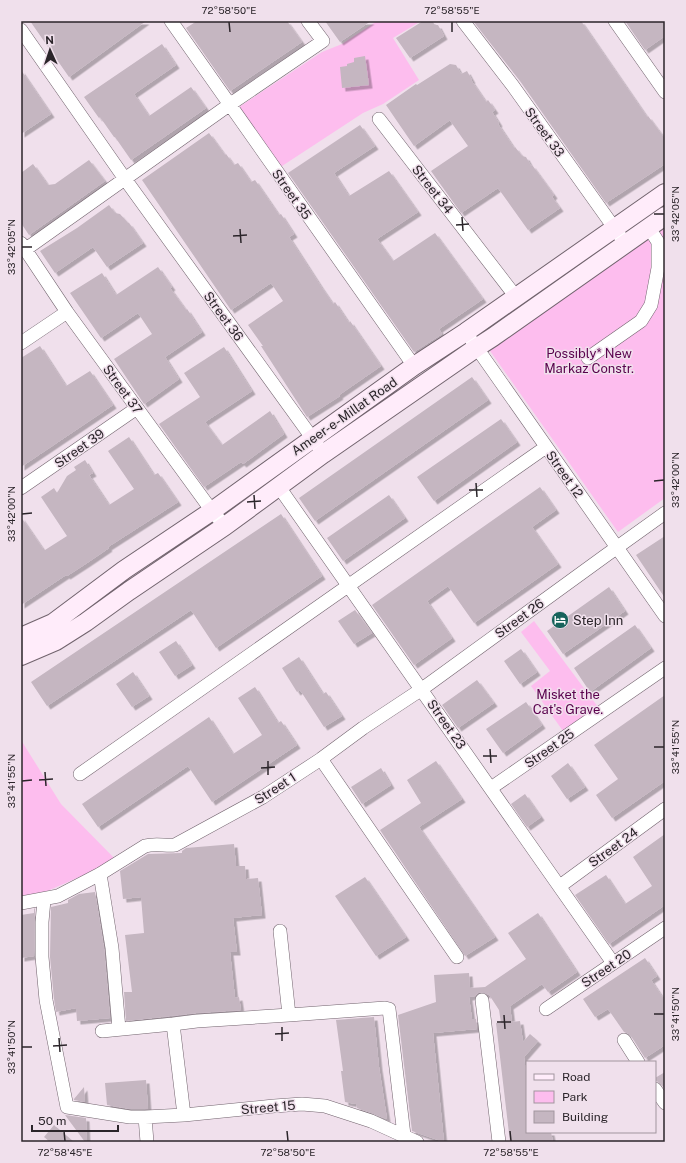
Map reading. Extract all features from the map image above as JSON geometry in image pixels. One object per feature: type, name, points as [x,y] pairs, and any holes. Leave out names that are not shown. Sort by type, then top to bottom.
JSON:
[{"type":"main road","name":"Ameer-e-Millat Road","points":[[21,656],[56,641],[224,526],[324,454],[493,337],[620,236],[665,193]]},
{"type":"main road","name":"Ameer-e-Millat Road","points":[[21,638],[53,622],[124,570],[212,510],[414,366],[516,297],[620,236],[649,228],[665,216]]},
{"type":"street","name":"Street 35","points":[[171,21],[414,366]]},
{"type":"street","points":[[23,246],[125,179],[322,41],[308,21]]},
{"type":"street","name":"Street 33","points":[[463,21],[512,86],[620,236]]},
{"type":"street","points":[[615,21],[665,92]]},
{"type":"street","name":"Street 36","points":[[21,30],[125,179],[324,454]]},
{"type":"street","name":"Street 34","points":[[379,120],[516,297]]},
{"type":"street","points":[[588,358],[641,321],[651,305],[658,268],[658,242],[649,228]]},
{"type":"street","name":"Street 37","points":[[23,246],[67,312],[224,526]]},
{"type":"street","points":[[21,342],[67,312]]},
{"type":"street","name":"Street 12","points":[[466,332],[665,616]]},
{"type":"street","name":"Street 39","points":[[21,488],[137,408]]},
{"type":"street","points":[[80,774],[546,448]]},
{"type":"street","name":"Street 23","points":[[279,487],[613,963]]},
{"type":"street","points":[[617,548],[665,513]]},
{"type":"street","name":"Street 26","points":[[422,689],[617,548]]},
{"type":"street","name":"Street 25","points":[[491,788],[665,668]]},
{"type":"street","name":"Street 1","points":[[21,903],[44,900],[58,896],[100,874],[151,844],[165,846],[175,845],[263,797],[422,689]]},
{"type":"street","points":[[320,759],[457,957]]},
{"type":"street","name":"Street 24","points":[[560,886],[665,809]]},
{"type":"street","points":[[100,874],[112,948],[120,1029]]},
{"type":"street","name":"Street 15","points":[[44,900],[42,922],[42,957],[46,1000],[67,1107],[145,1118],[302,1104],[325,1106],[371,1121],[417,1142]]},
{"type":"street","points":[[280,931],[289,1015]]},
{"type":"street","name":"Street 20","points":[[546,1009],[613,963],[663,934]]},
{"type":"street","points":[[482,1000],[499,1142]]},
{"type":"street","points":[[102,1031],[197,1021],[385,1008],[389,1010],[404,1135]]},
{"type":"street","points":[[173,1024],[184,1115]]},
{"type":"street","points":[[624,1040],[637,1061]]},
{"type":"street","points":[[656,1090],[665,1103]]},
{"type":"street","points":[[145,1118],[147,1142]]},
{"type":"green space","points":[[377,21],[421,21],[393,38],[419,80],[383,104],[363,113],[279,168],[236,109],[322,52],[342,44]]},
{"type":"green space","name":"Possibly* New Markaz Constr.","points":[[665,219],[665,498],[618,532],[483,341]]},
{"type":"green space","name":"Misket the Cat's Grave.","points":[[534,621],[598,707],[563,731],[531,686],[550,671],[521,632]]},
{"type":"green space","points":[[21,740],[61,804],[119,863],[84,875],[29,899],[21,900]]},
{"type":"building","points":[[30,21],[146,21],[69,77]]},
{"type":"building","points":[[197,21],[287,21],[302,42],[230,91],[186,28]]},
{"type":"building","points":[[325,21],[371,21],[340,42]]},
{"type":"building","points":[[423,21],[432,21],[435,25],[438,25],[444,36],[410,58],[396,38]]},
{"type":"building","points":[[473,21],[581,21],[647,117],[648,116],[665,139],[665,164],[606,203],[520,81]]},
{"type":"building","points":[[625,21],[665,21],[665,36],[645,50]]},
{"type":"building","points":[[162,44],[176,65],[134,94],[149,116],[191,87],[206,108],[131,160],[84,97]]},
{"type":"building","points":[[365,56],[369,85],[342,88],[340,67],[347,66],[347,64],[354,62],[354,58]]},
{"type":"building","points":[[450,64],[456,65],[461,74],[467,71],[471,80],[486,102],[488,100],[495,110],[492,112],[499,123],[498,124],[514,148],[515,147],[522,156],[526,157],[531,166],[532,165],[554,195],[552,197],[560,208],[528,230],[498,188],[461,213],[431,171],[468,146],[450,120],[414,146],[386,105],[416,84],[417,85]]},
{"type":"building","points":[[21,70],[51,114],[21,134]]},
{"type":"building","points":[[360,125],[375,146],[334,173],[349,196],[389,171],[418,212],[377,239],[393,261],[435,233],[483,299],[439,329],[442,334],[414,352],[288,173]]},
{"type":"building","points":[[209,133],[234,165],[238,163],[251,182],[255,180],[279,215],[281,214],[294,234],[289,237],[320,285],[333,304],[335,302],[349,323],[350,321],[381,366],[339,395],[340,396],[307,417],[261,346],[263,346],[248,325],[283,301],[271,283],[231,310],[142,180]]},
{"type":"building","points":[[89,160],[105,181],[29,235],[21,223],[21,173],[33,164],[48,185],[55,184]]},
{"type":"building","points":[[109,205],[115,213],[120,214],[129,223],[143,243],[107,267],[93,247],[55,273],[40,251],[77,228]]},
{"type":"building","points":[[158,267],[172,287],[170,288],[186,310],[187,309],[202,332],[165,357],[179,379],[144,404],[114,359],[152,334],[138,313],[101,338],[70,293],[102,273],[116,295]]},
{"type":"building","points":[[40,346],[66,386],[90,371],[113,405],[21,467],[21,358]]},
{"type":"building","points":[[224,347],[252,391],[205,422],[222,445],[270,411],[284,434],[243,464],[241,462],[204,487],[159,424],[200,397],[184,373]]},
{"type":"building","points":[[472,377],[488,400],[315,521],[299,498]]},
{"type":"building","points":[[501,419],[517,442],[434,501],[417,477]]},
{"type":"building","points":[[129,437],[154,475],[158,473],[178,502],[21,605],[21,517],[45,550],[67,536],[41,497],[54,488],[57,493],[67,476],[76,470],[74,467],[85,460],[93,473],[89,475],[109,505],[134,489],[108,451]]},
{"type":"building","points":[[540,487],[556,510],[532,527],[558,564],[474,623],[448,586],[427,601],[452,638],[414,665],[372,605]]},
{"type":"building","points":[[389,495],[405,518],[343,561],[327,538]]},
{"type":"building","points":[[281,514],[322,576],[216,648],[191,610],[47,706],[31,682]]},
{"type":"building","points":[[665,536],[665,598],[636,555]]},
{"type":"building","points":[[609,587],[625,611],[563,654],[547,631]]},
{"type":"building","points":[[355,610],[372,633],[354,644],[338,621]]},
{"type":"building","points":[[635,625],[651,648],[590,692],[574,668]]},
{"type":"building","points":[[176,641],[192,665],[175,676],[159,652]]},
{"type":"building","points":[[521,649],[537,672],[520,684],[504,661]]},
{"type":"building","points":[[299,657],[323,694],[326,692],[342,716],[324,727],[300,690],[297,692],[282,668]]},
{"type":"building","points":[[133,672],[149,696],[132,707],[116,684]]},
{"type":"building","points":[[477,680],[494,703],[458,728],[442,705]]},
{"type":"building","points":[[255,687],[278,723],[281,721],[297,745],[212,802],[188,766],[98,827],[82,804],[209,717],[233,754],[262,735],[238,698]]},
{"type":"building","points":[[665,695],[665,781],[612,818],[596,795],[618,779],[594,745]]},
{"type":"building","points":[[526,702],[542,725],[503,753],[486,729]]},
{"type":"building","points":[[436,761],[462,799],[419,827],[495,937],[465,956],[380,830],[421,803],[407,780]]},
{"type":"building","points":[[568,763],[585,787],[567,799],[551,776]]},
{"type":"building","points":[[381,768],[391,785],[362,804],[351,787]]},
{"type":"building","points":[[525,794],[541,817],[527,827],[511,804]]},
{"type":"building","points":[[665,834],[665,905],[609,944],[575,895],[606,875],[625,904],[652,886],[633,857]]},
{"type":"building","points":[[234,844],[236,866],[245,866],[246,879],[258,878],[262,915],[233,918],[237,952],[230,952],[235,998],[239,997],[241,1010],[196,1013],[126,1021],[124,992],[132,992],[125,935],[144,933],[141,897],[123,899],[120,871],[148,854],[182,853],[182,851],[186,848]]},
{"type":"building","points":[[365,877],[406,937],[376,956],[335,896]]},
{"type":"building","points":[[95,892],[104,949],[110,1018],[77,1021],[76,1008],[56,1012],[50,957],[51,907],[68,903],[68,900],[79,894]]},
{"type":"building","points":[[35,908],[34,956],[21,958],[21,915],[34,913]]},
{"type":"building","points":[[538,913],[577,972],[548,992],[542,984],[510,1006],[512,1022],[520,1021],[523,1042],[530,1034],[538,1041],[524,1057],[526,1073],[526,1133],[551,1133],[553,1142],[510,1142],[496,1023],[501,1023],[499,1010],[488,993],[488,995],[481,992],[475,996],[469,997],[472,1019],[476,1019],[477,1029],[433,1033],[444,1142],[412,1131],[398,1015],[436,1002],[434,975],[469,973],[470,988],[485,987],[526,959],[508,933]]},
{"type":"building","points":[[645,958],[657,976],[651,980],[665,1001],[665,1045],[645,1058],[631,1036],[624,1032],[608,1009],[595,1017],[583,999]]},
{"type":"building","points":[[374,1017],[379,1067],[387,1119],[357,1108],[356,1104],[345,1102],[341,1071],[343,1071],[336,1020]]},
{"type":"building","points":[[665,1072],[665,1089],[656,1081],[656,1077]]},
{"type":"building","points":[[146,1080],[148,1109],[131,1109],[107,1105],[105,1083]]},
{"type":"building","points":[[84,1087],[85,1102],[74,1100],[74,1099]]},
{"type":"building","points":[[65,1115],[86,1118],[87,1142],[85,1142]]},
{"type":"building","points":[[54,1125],[74,1142],[50,1142],[44,1137]]},
{"type":"place","name":"Step Inn","points":[[560,620]]}]
